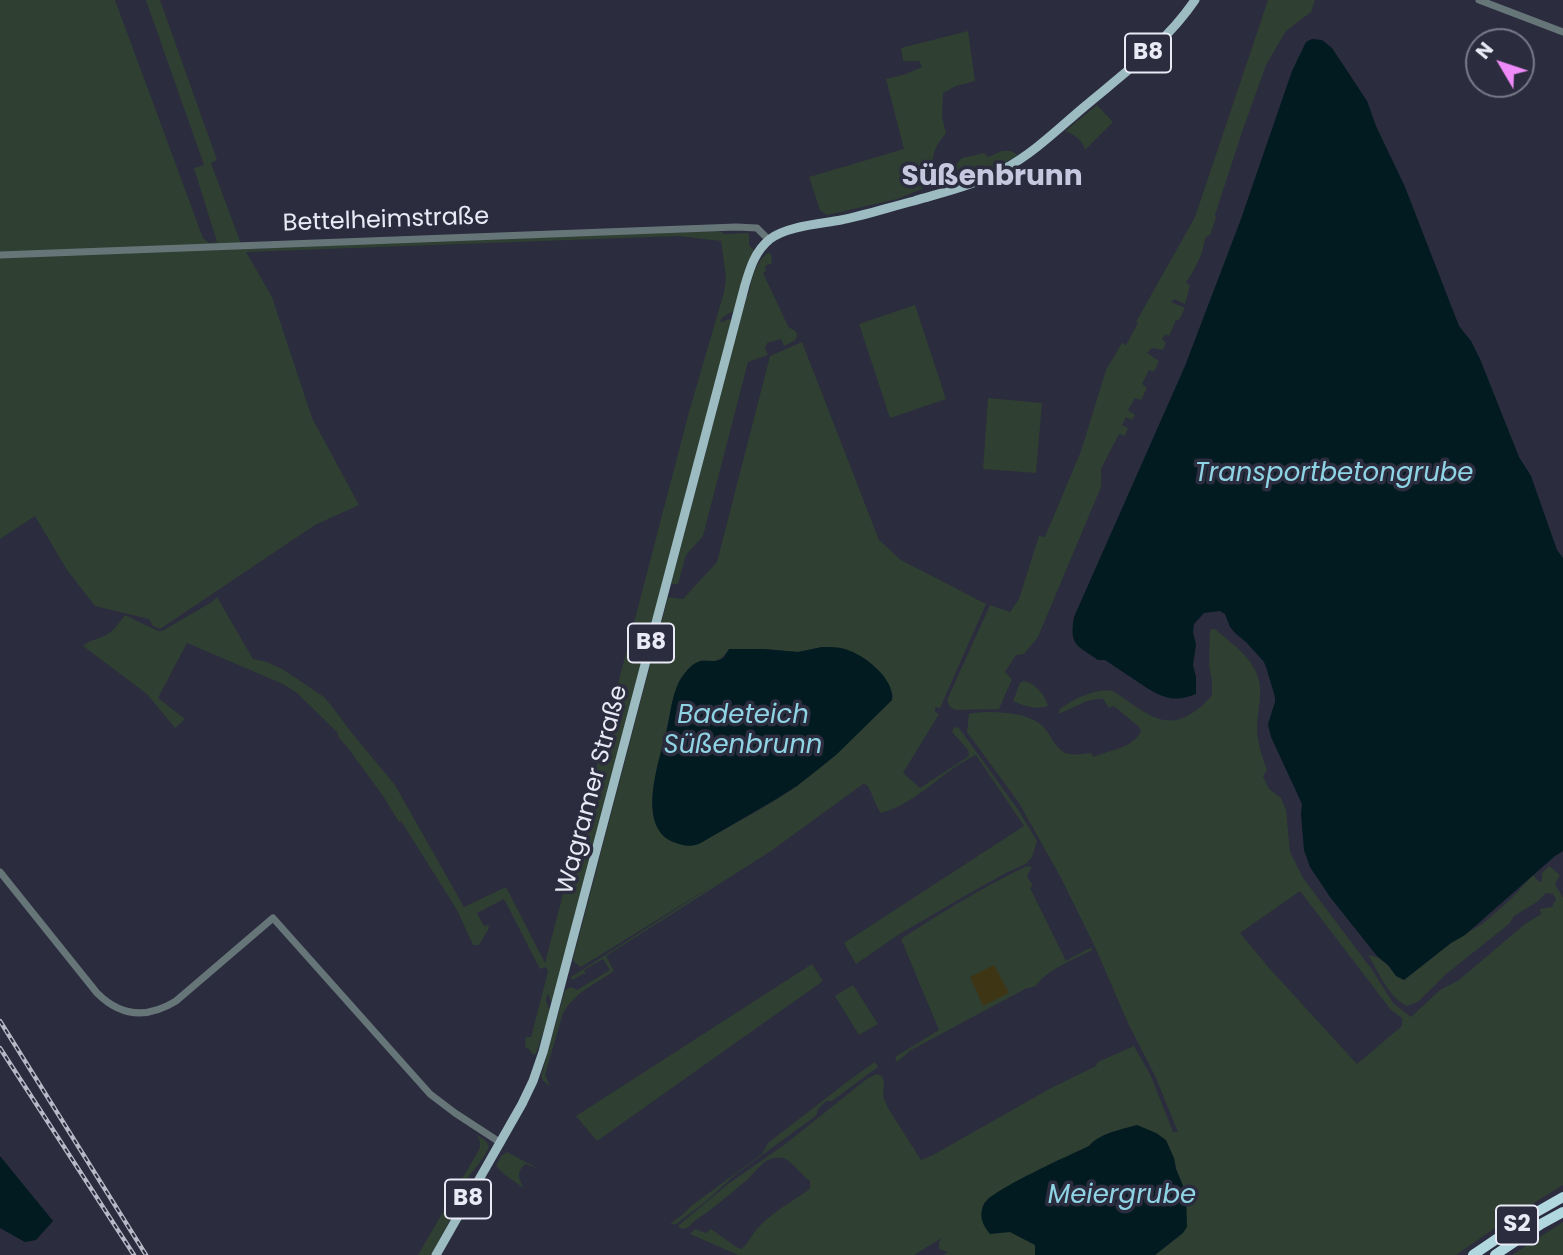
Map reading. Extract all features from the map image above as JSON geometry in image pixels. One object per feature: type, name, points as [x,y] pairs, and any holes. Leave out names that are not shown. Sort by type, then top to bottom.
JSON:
[{"type":"highway","name":"S2","points":[[1473,1255],[1563,1197]]},
{"type":"highway","name":"S2","points":[[1495,1255],[1563,1212]]},
{"type":"main road","name":"B8","points":[[769,240],[785,232],[851,218],[946,192],[1004,170],[1040,145],[1153,48],[1177,24],[1195,0]]},
{"type":"main road","name":"Wagramer Straße","points":[[436,1255],[501,1143],[533,1081],[546,1041],[749,270],[757,253],[769,240]]},
{"type":"street","points":[[1479,0],[1563,32]]},
{"type":"street","name":"Bettelheimstraße","points":[[0,255],[736,227],[757,228],[769,240]]},
{"type":"street","points":[[0,872],[97,993],[117,1009],[127,1012],[160,1009],[176,1001],[273,918],[430,1094],[501,1143]]},
{"type":"shaded area","points":[[0,0],[115,0],[203,238],[209,243],[217,242],[194,168],[204,165],[146,0],[160,0],[217,160],[211,163],[243,249],[714,231],[724,234],[748,233],[749,245],[754,250],[746,266],[735,310],[720,321],[732,321],[553,1001],[550,1001],[547,995],[550,1012],[536,1054],[533,1055],[525,1047],[526,1037],[531,1037],[548,972],[546,967],[540,969],[504,899],[477,913],[484,926],[489,925],[479,945],[473,945],[457,910],[401,821],[399,822],[337,732],[297,693],[283,684],[187,643],[158,698],[185,719],[175,728],[147,694],[83,646],[110,632],[125,615],[162,631],[217,597],[253,659],[284,670],[324,697],[395,785],[464,907],[506,887],[545,963],[689,412],[724,292],[726,277],[721,241],[678,236],[246,252],[272,297],[312,418],[359,505],[315,525],[160,629],[153,626],[149,619],[95,606],[67,570],[35,516],[0,539]]},
{"type":"shaded area","points":[[1268,0],[1315,0],[1311,12],[1286,31],[1266,65],[1210,235],[1207,236],[1198,261],[1186,282],[1190,286],[1185,304],[1174,299],[1171,302],[1185,308],[1169,336],[1166,334],[1162,339],[1166,343],[1163,350],[1152,348],[1147,353],[1159,361],[1154,372],[1149,370],[1142,384],[1147,388],[1141,400],[1135,398],[1128,410],[1135,415],[1132,420],[1126,417],[1122,425],[1128,428],[1125,436],[1119,434],[1101,469],[1101,487],[1038,637],[1024,654],[1016,655],[1005,672],[1012,679],[999,709],[956,710],[950,707],[947,700],[990,605],[1010,612],[1019,599],[1039,536],[1045,537],[1081,451],[1106,370],[1122,343],[1126,345],[1138,323],[1136,322],[1195,217]]},
{"type":"shaded area","points":[[968,31],[975,81],[943,93],[942,117],[946,133],[933,157],[934,184],[897,199],[827,215],[820,210],[809,177],[904,149],[886,79],[922,67],[919,61],[903,61],[901,48]]},
{"type":"shaded area","points":[[1097,105],[1113,122],[1085,150],[1078,138],[1065,131]]},
{"type":"shaded area","points":[[1002,151],[1011,151],[1018,155],[992,170],[960,182],[956,164],[962,158],[984,153],[988,157]]},
{"type":"shaded area","points":[[768,253],[771,254],[772,263],[765,266],[766,271],[763,273],[789,328],[796,332],[797,336],[794,341],[784,346],[781,339],[767,343],[765,348],[768,355],[748,362],[703,536],[686,555],[678,584],[671,584],[747,295],[757,266]]},
{"type":"shaded area","points":[[915,305],[946,399],[890,418],[859,324]]},
{"type":"shaded area","points":[[802,342],[879,540],[901,560],[986,604],[940,708],[935,707],[935,712],[939,714],[903,773],[920,788],[969,756],[968,750],[952,732],[954,727],[959,728],[1019,811],[1037,841],[1027,863],[898,935],[856,964],[844,943],[1024,826],[976,755],[907,802],[881,813],[867,785],[863,784],[771,851],[606,956],[614,971],[580,993],[563,1013],[545,1075],[550,1086],[541,1076],[565,990],[571,987],[577,990],[610,970],[603,959],[584,970],[586,974],[572,980],[571,977],[720,881],[581,967],[575,963],[573,959],[668,597],[683,599],[717,562],[770,356]],"holes":[[[833,647],[890,688],[893,695],[892,700],[847,744],[789,791],[720,832],[653,816],[652,798],[672,703],[680,679],[701,660],[717,660],[729,649],[798,652]]]},
{"type":"shaded area","points":[[988,398],[1042,403],[1036,473],[983,469]]},
{"type":"shaded area","points":[[1215,629],[1236,647],[1250,662],[1257,675],[1260,697],[1257,733],[1267,770],[1263,776],[1269,789],[1281,798],[1286,810],[1290,852],[1303,878],[1373,971],[1393,1003],[1411,1017],[1440,990],[1459,980],[1525,924],[1541,914],[1540,909],[1552,907],[1556,899],[1553,894],[1546,893],[1514,916],[1509,924],[1445,975],[1418,1002],[1407,1006],[1394,997],[1368,955],[1384,962],[1396,976],[1409,976],[1451,943],[1482,924],[1533,875],[1539,882],[1542,881],[1542,873],[1549,866],[1560,875],[1555,884],[1563,898],[1563,1185],[1456,1255],[1155,1255],[1183,1233],[1186,1193],[1174,1158],[1137,1125],[1105,1135],[987,1199],[1010,1232],[1036,1245],[1035,1255],[944,1255],[948,1252],[939,1249],[942,1238],[914,1255],[738,1255],[690,1234],[695,1229],[706,1233],[711,1229],[742,1249],[767,1219],[810,1188],[810,1181],[789,1161],[780,1158],[766,1161],[716,1206],[688,1227],[679,1228],[679,1225],[728,1184],[784,1145],[868,1078],[877,1074],[882,1076],[883,1096],[888,1108],[921,1160],[1096,1066],[1098,1062],[1134,1046],[1151,1076],[1173,1132],[1178,1132],[1155,1076],[1060,876],[1019,803],[967,732],[969,714],[1006,713],[1024,716],[1039,723],[1056,745],[1069,754],[1091,753],[1094,757],[1120,748],[1132,742],[1141,731],[1114,706],[1109,708],[1103,699],[1087,701],[1061,713],[1059,710],[1085,695],[1107,690],[1158,718],[1177,720],[1187,716],[1201,707],[1212,695],[1210,631]],"holes":[[[1300,891],[1391,1010],[1402,1018],[1402,1026],[1357,1064],[1240,933]]]},
{"type":"shaded area","points":[[1024,681],[1039,690],[1048,706],[1030,707],[1013,701],[1020,683]]},
{"type":"shaded area","points":[[1027,866],[1032,867],[1027,876],[1033,886],[1030,888],[1066,961],[1088,949],[1092,950],[1054,970],[1036,986],[1025,989],[911,1050],[897,1062],[895,1057],[939,1030],[901,939],[963,900]]},
{"type":"shaded area","points":[[812,964],[823,981],[597,1141],[576,1116]]},
{"type":"shaded area","points":[[853,985],[878,1024],[859,1035],[835,996]]},
{"type":"shaded area","points":[[875,1062],[878,1067],[832,1101],[826,1101],[813,1118],[736,1174],[676,1224],[670,1224],[762,1154],[768,1143]]},
{"type":"shaded area","points":[[477,1135],[486,1141],[489,1147],[487,1152],[466,1181],[466,1191],[431,1255],[418,1255],[480,1148]]},
{"type":"shaded area","points":[[507,1152],[541,1170],[526,1164],[520,1170],[519,1176],[525,1189],[496,1166],[501,1156]]},
{"type":"shaded area","points":[[1563,1222],[1563,1255],[1512,1255]]},
{"type":"sand","points":[[994,965],[1009,993],[983,1006],[970,977]]},
{"type":"water","name":"Transportbetongrube","points":[[1312,39],[1322,40],[1332,48],[1367,101],[1405,187],[1459,326],[1480,359],[1519,457],[1531,476],[1557,550],[1563,558],[1563,851],[1465,935],[1404,980],[1396,976],[1377,956],[1310,867],[1304,850],[1302,804],[1271,737],[1268,724],[1275,697],[1267,670],[1264,662],[1230,627],[1225,614],[1220,611],[1204,613],[1194,624],[1196,645],[1193,665],[1196,694],[1187,697],[1159,695],[1105,660],[1098,660],[1076,644],[1073,634],[1074,617],[1185,366],[1241,219],[1292,71],[1306,42]]},
{"type":"water","name":"Badeteich Süßenbrunn","points":[[822,647],[845,649],[869,662],[888,683],[892,700],[836,755],[773,801],[699,844],[680,844],[662,834],[655,822],[653,790],[674,695],[688,669],[699,661],[720,660],[729,649],[798,652]]},
{"type":"water","name":"Meiergrube","points":[[1137,1125],[1166,1140],[1186,1193],[1187,1227],[1155,1255],[1035,1255],[1035,1245],[1010,1232],[990,1234],[987,1231],[981,1212],[984,1204],[1001,1190],[1089,1146],[1105,1135]]},
{"type":"water","points":[[0,1156],[53,1221],[36,1240],[25,1242],[0,1228]]},
{"type":"railway","points":[[0,1021],[146,1255]]},
{"type":"railway","points":[[0,1048],[134,1255]]},
{"type":"district","name":"Süßenbrunn","points":[[992,178]]}]
